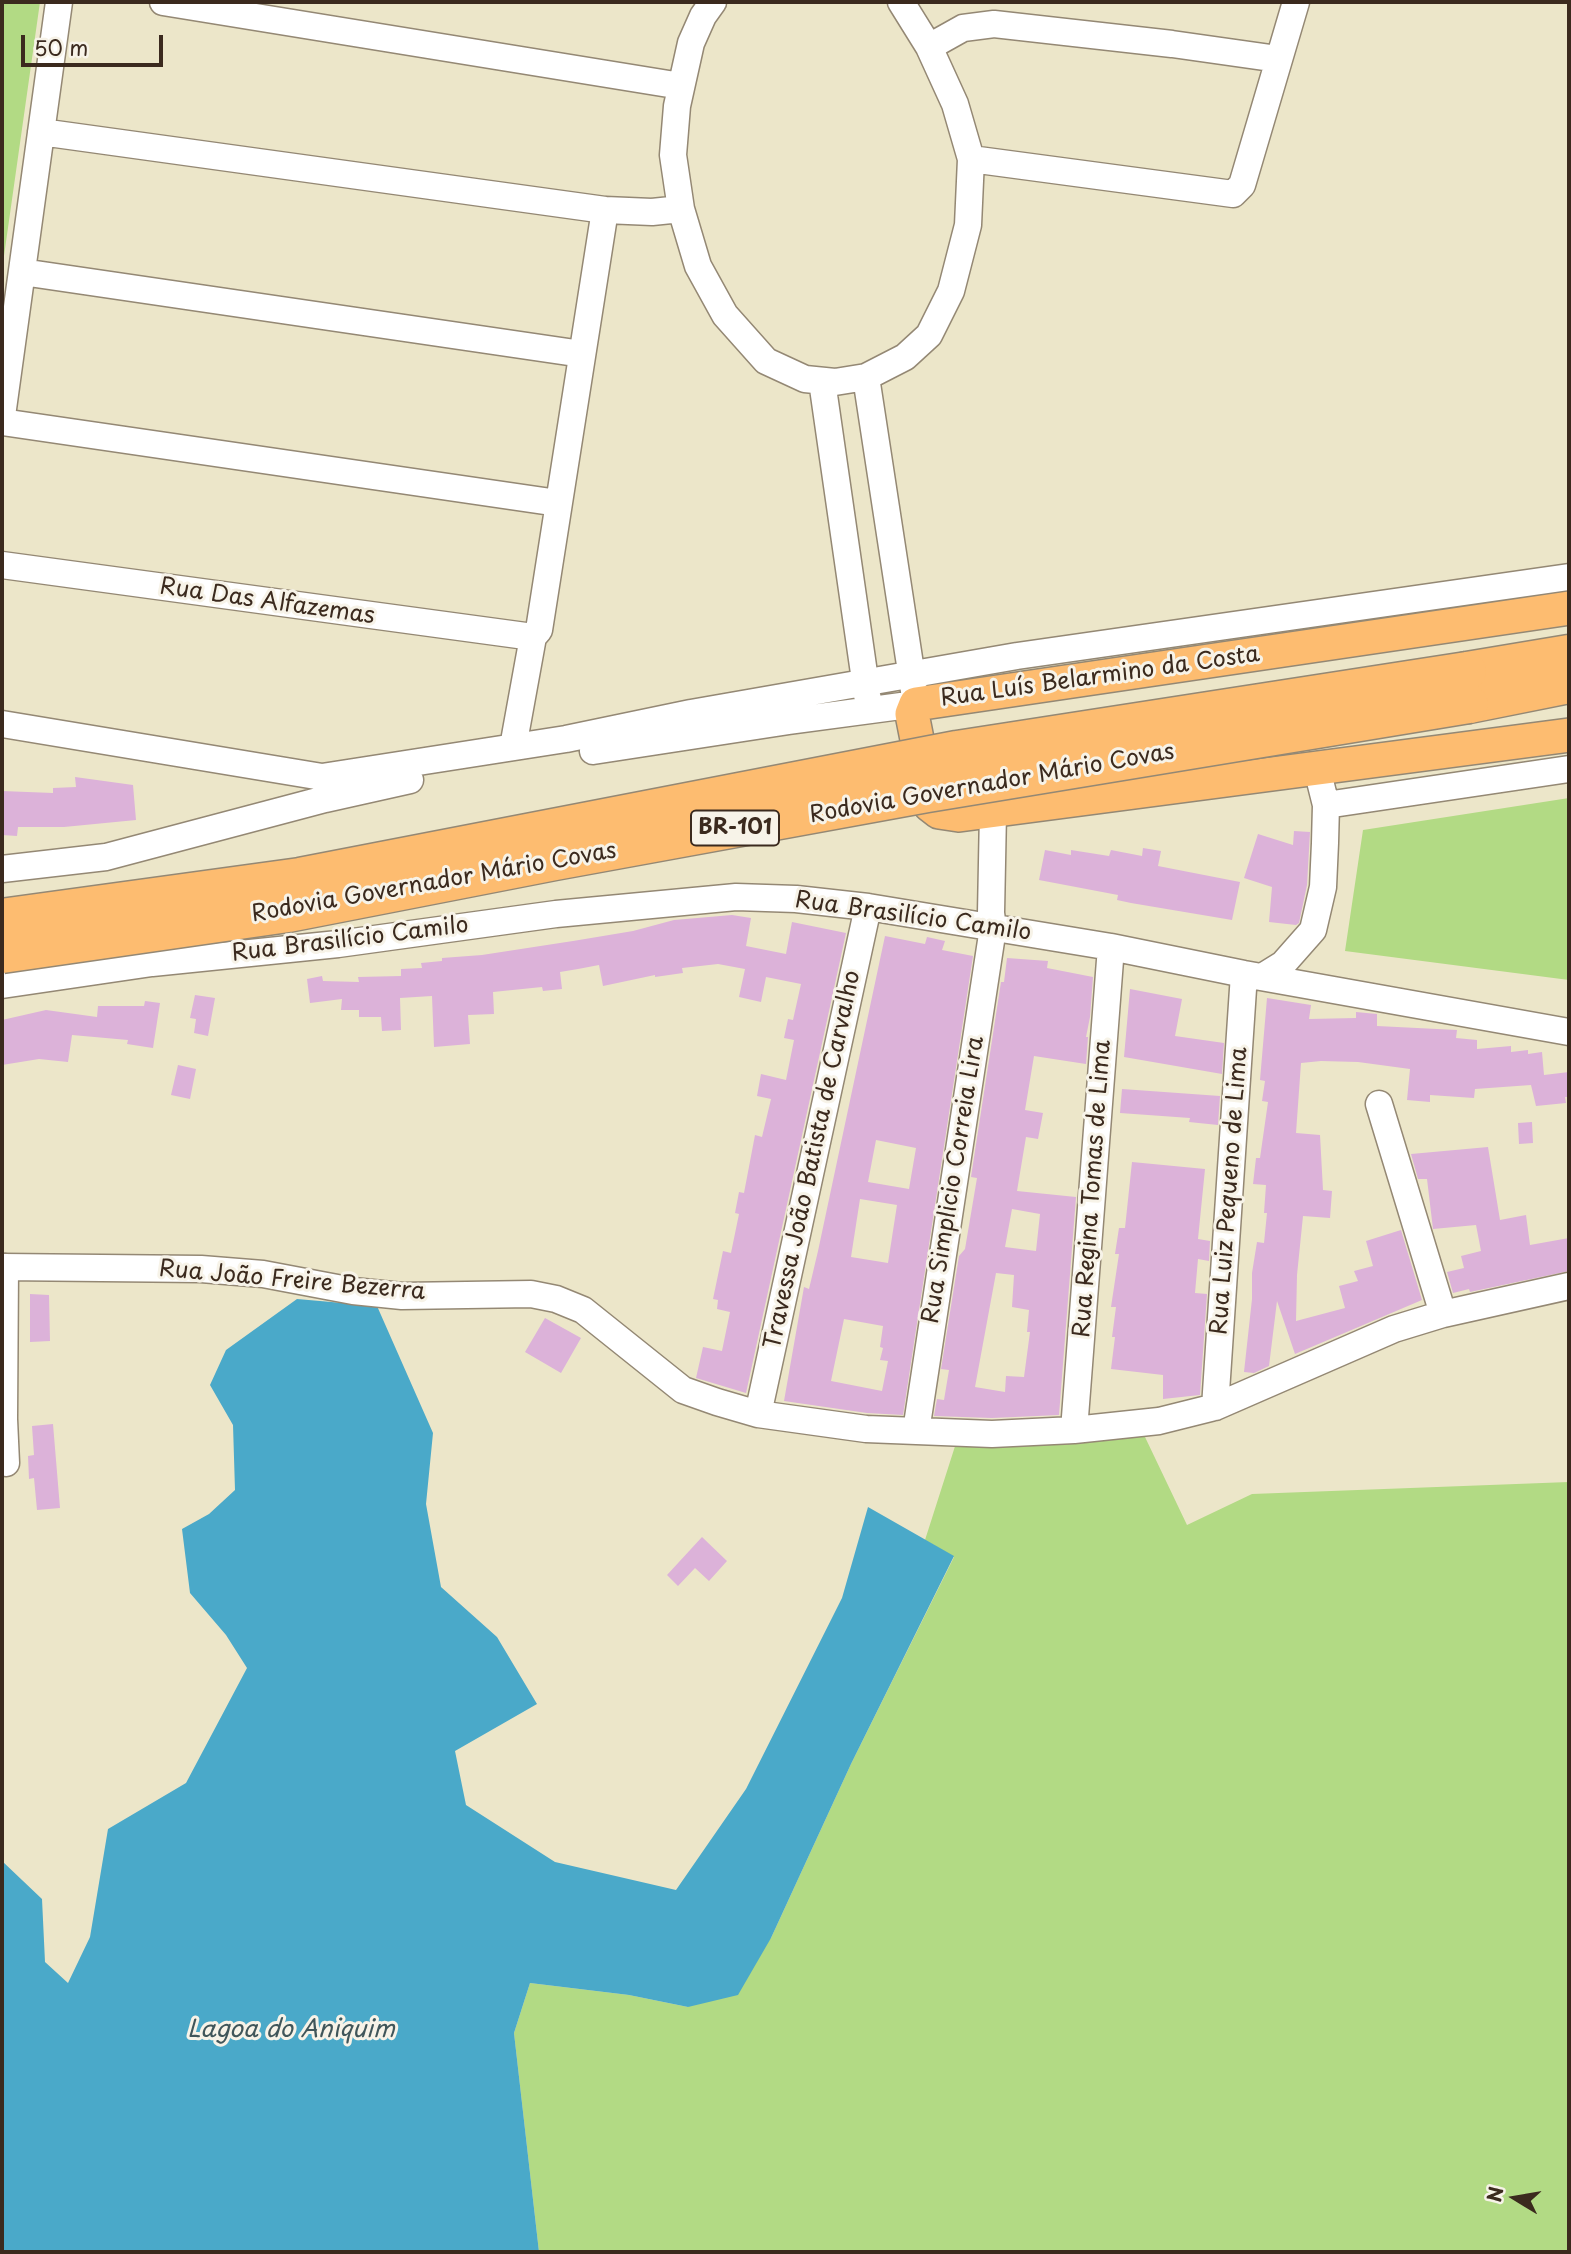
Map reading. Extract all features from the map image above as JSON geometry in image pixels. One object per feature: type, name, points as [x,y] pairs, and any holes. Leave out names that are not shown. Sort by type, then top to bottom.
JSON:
[{"type":"highway","name":"Rodovia Governador Mário Covas","points":[[2,954],[288,913],[914,796],[1468,688],[1569,654]]},
{"type":"highway","name":"Rodovia Governador Mário Covas","points":[[2,918],[300,877],[957,750],[1468,688],[1569,684]]},
{"type":"main road","name":"Rua Luís Belarmino da Costa","points":[[1569,608],[915,690],[912,713],[930,805],[939,812],[959,815],[1569,735]]},
{"type":"street","points":[[2,416],[59,2]]},
{"type":"street","points":[[163,2],[681,86]]},
{"type":"street","points":[[713,2],[703,16],[691,43],[681,86],[673,155],[681,209],[698,266],[725,316],[766,361],[805,379],[835,382],[866,377],[905,357],[929,335],[951,291],[968,225],[971,159],[955,104],[929,47],[901,2]]},
{"type":"street","points":[[971,159],[1233,194],[1242,185],[1296,2]]},
{"type":"street","points":[[929,47],[963,28],[993,24],[1278,59]]},
{"type":"street","points":[[41,132],[606,210],[643,212],[681,209]]},
{"type":"street","points":[[513,747],[533,637],[539,630],[606,210]]},
{"type":"street","points":[[22,272],[582,354]]},
{"type":"street","points":[[866,377],[915,690]]},
{"type":"street","points":[[822,381],[869,710]]},
{"type":"street","points":[[2,422],[558,503]]},
{"type":"street","name":"Rua Das Alfazemas","points":[[2,565],[533,637]]},
{"type":"street","points":[[2,869],[106,857],[325,799],[414,779],[789,720],[869,710],[915,690],[1017,656],[1569,577]]},
{"type":"street","points":[[2,724],[322,777],[587,735],[691,713],[866,684],[915,690]]},
{"type":"street","points":[[1253,976],[1283,964],[1314,930],[1323,887],[1326,805],[1317,769]]},
{"type":"street","points":[[1326,805],[1569,769]]},
{"type":"street","name":"Rua Simplicio Correia Lira","points":[[916,1431],[993,928],[993,812]]},
{"type":"street","name":"Rua Brasilício Camilo","points":[[2,985],[152,963],[338,944],[556,914],[736,897],[796,899],[869,907],[1111,947],[1253,976],[1569,1032]]},
{"type":"street","name":"Travessa João Batista de Carvalho","points":[[758,1414],[869,907]]},
{"type":"street","name":"Rua Regina Tomas de Lima","points":[[1074,1430],[1111,947]]},
{"type":"street","name":"Rua Luiz Pequeno de Lima","points":[[1215,1407],[1253,976]]},
{"type":"street","points":[[1379,1104],[1443,1314]]},
{"type":"street","points":[[3,1267],[6,1463]]},
{"type":"street","name":"Rua João Freire Bezerra","points":[[3,1267],[201,1269],[263,1274],[353,1291],[402,1296],[498,1293],[556,1298],[583,1310],[683,1390],[717,1402],[758,1414],[866,1429],[992,1434],[1074,1430],[1158,1421],[1215,1407],[1394,1329],[1443,1314],[1569,1286]]},
{"type":"green space","points":[[2,2],[40,2],[2,270]]},
{"type":"green space","points":[[1569,798],[1569,980],[1345,951],[1363,830]]},
{"type":"green space","points":[[1145,1437],[1187,1525],[1252,1494],[1569,1482],[1569,2252],[539,2252],[514,2033],[530,1983],[629,1995],[688,2007],[771,1938],[851,1764],[954,1557],[925,1540],[957,1440]]},
{"type":"water","name":"Lagoa do Aniquim","points":[[297,1299],[377,1306],[433,1433],[426,1504],[441,1587],[497,1637],[537,1704],[455,1751],[466,1805],[555,1862],[676,1890],[746,1789],[842,1598],[868,1507],[954,1556],[851,1764],[771,1938],[738,1995],[688,2007],[629,1995],[530,1983],[514,2033],[539,2252],[2,2252],[2,1861],[42,1899],[45,1962],[68,1983],[90,1937],[108,1829],[186,1783],[247,1668],[226,1635],[190,1593],[182,1529],[209,1514],[235,1490],[233,1425],[210,1385],[226,1350]]},
{"type":"building","points":[[75,777],[133,785],[136,820],[64,827],[18,827],[17,836],[2,835],[2,791],[53,793],[53,788],[76,787]]},
{"type":"building","points":[[1294,831],[1310,832],[1307,885],[1299,923],[1269,922],[1272,887],[1244,878],[1258,834],[1293,845]]},
{"type":"building","points":[[1143,848],[1161,851],[1158,866],[1240,882],[1232,920],[1131,903],[1117,900],[1118,895],[1039,880],[1045,850],[1071,855],[1071,850],[1109,856],[1111,850],[1142,856]]},
{"type":"building","points":[[732,915],[751,918],[746,946],[786,954],[792,922],[846,933],[746,1393],[696,1378],[703,1347],[722,1351],[730,1312],[717,1309],[718,1300],[713,1299],[723,1251],[731,1253],[739,1214],[735,1213],[739,1192],[744,1193],[755,1135],[762,1137],[771,1099],[757,1096],[761,1074],[786,1080],[794,1040],[784,1038],[788,1019],[793,1020],[801,984],[766,977],[761,1002],[739,997],[745,969],[718,964],[682,968],[683,973],[655,975],[603,986],[599,965],[560,972],[562,989],[543,991],[542,987],[493,992],[494,1014],[468,1015],[470,1044],[434,1047],[432,996],[400,998],[401,1030],[382,1031],[381,1017],[359,1017],[359,1010],[341,1010],[342,999],[310,1003],[307,979],[322,976],[323,981],[359,982],[358,977],[401,976],[401,969],[422,968],[421,963],[442,961],[442,958],[482,955],[573,941],[633,931],[674,920]]},
{"type":"building","points":[[885,936],[925,944],[927,937],[945,941],[942,950],[973,956],[903,1415],[867,1413],[784,1401],[804,1287],[809,1289]],"holes":[[[876,1140],[916,1148],[909,1189],[868,1182]],[[860,1199],[897,1205],[888,1263],[851,1257]],[[844,1319],[883,1326],[880,1360],[888,1361],[882,1391],[831,1381]]]},
{"type":"building","points":[[1007,958],[1048,961],[1047,968],[1093,977],[1086,1037],[1086,1064],[1034,1056],[1025,1110],[1043,1113],[1038,1139],[1026,1137],[1017,1191],[1076,1197],[1059,1415],[992,1418],[934,1416],[937,1399],[944,1400],[949,1370],[941,1369],[959,1256],[965,1249],[977,1178],[971,1177],[1001,982],[1004,982]],"holes":[[[1012,1209],[1040,1214],[1036,1251],[1005,1247]],[[996,1273],[1014,1275],[1012,1307],[1029,1310],[1027,1332],[1030,1332],[1024,1377],[1006,1376],[1005,1392],[975,1387]]]},
{"type":"building","points":[[1130,989],[1182,999],[1175,1036],[1224,1043],[1222,1074],[1124,1057]]},
{"type":"building","points":[[195,995],[215,998],[208,1036],[194,1033],[196,1019],[190,1018]]},
{"type":"building","points":[[1267,998],[1311,1005],[1309,1019],[1356,1018],[1356,1012],[1377,1014],[1377,1026],[1457,1030],[1456,1038],[1477,1040],[1477,1049],[1511,1046],[1511,1052],[1542,1052],[1544,1075],[1569,1072],[1569,1097],[1565,1097],[1566,1103],[1536,1106],[1531,1085],[1475,1089],[1474,1098],[1430,1095],[1430,1102],[1407,1100],[1410,1069],[1358,1062],[1301,1063],[1296,1133],[1320,1135],[1323,1190],[1332,1191],[1330,1218],[1303,1216],[1296,1321],[1345,1308],[1339,1286],[1358,1281],[1354,1271],[1373,1266],[1366,1241],[1401,1230],[1422,1300],[1295,1354],[1277,1301],[1269,1366],[1254,1373],[1244,1372],[1252,1273],[1257,1242],[1264,1243],[1267,1213],[1264,1213],[1266,1185],[1253,1184],[1256,1158],[1260,1158],[1268,1102],[1262,1101],[1265,1081],[1260,1080]]},
{"type":"building","points":[[145,1001],[160,1003],[153,1048],[127,1044],[128,1040],[72,1035],[68,1062],[39,1059],[2,1065],[2,1020],[46,1010],[97,1017],[98,1006],[144,1006]]},
{"type":"building","points":[[178,1065],[196,1069],[190,1099],[171,1095]]},
{"type":"building","points":[[1122,1089],[1220,1096],[1218,1125],[1189,1122],[1190,1118],[1120,1113]]},
{"type":"building","points":[[1532,1122],[1533,1143],[1519,1144],[1518,1123]]},
{"type":"building","points":[[1488,1147],[1500,1220],[1526,1215],[1530,1245],[1569,1238],[1569,1271],[1470,1292],[1469,1289],[1453,1293],[1447,1272],[1464,1268],[1461,1256],[1481,1251],[1476,1225],[1433,1229],[1427,1179],[1418,1179],[1411,1154]]},
{"type":"building","points":[[1132,1162],[1205,1169],[1198,1239],[1210,1241],[1209,1261],[1198,1259],[1195,1293],[1207,1294],[1200,1395],[1163,1399],[1163,1375],[1111,1369],[1116,1307],[1111,1307],[1119,1254],[1115,1254],[1119,1228],[1125,1228]]},
{"type":"building","points":[[30,1294],[49,1295],[50,1341],[30,1342]]},
{"type":"building","points":[[545,1318],[581,1338],[561,1373],[525,1352]]},
{"type":"building","points":[[53,1424],[60,1508],[37,1510],[34,1478],[29,1479],[28,1456],[34,1455],[32,1426]]},
{"type":"building","points":[[702,1537],[727,1561],[709,1581],[695,1568],[678,1586],[667,1575]]}]
